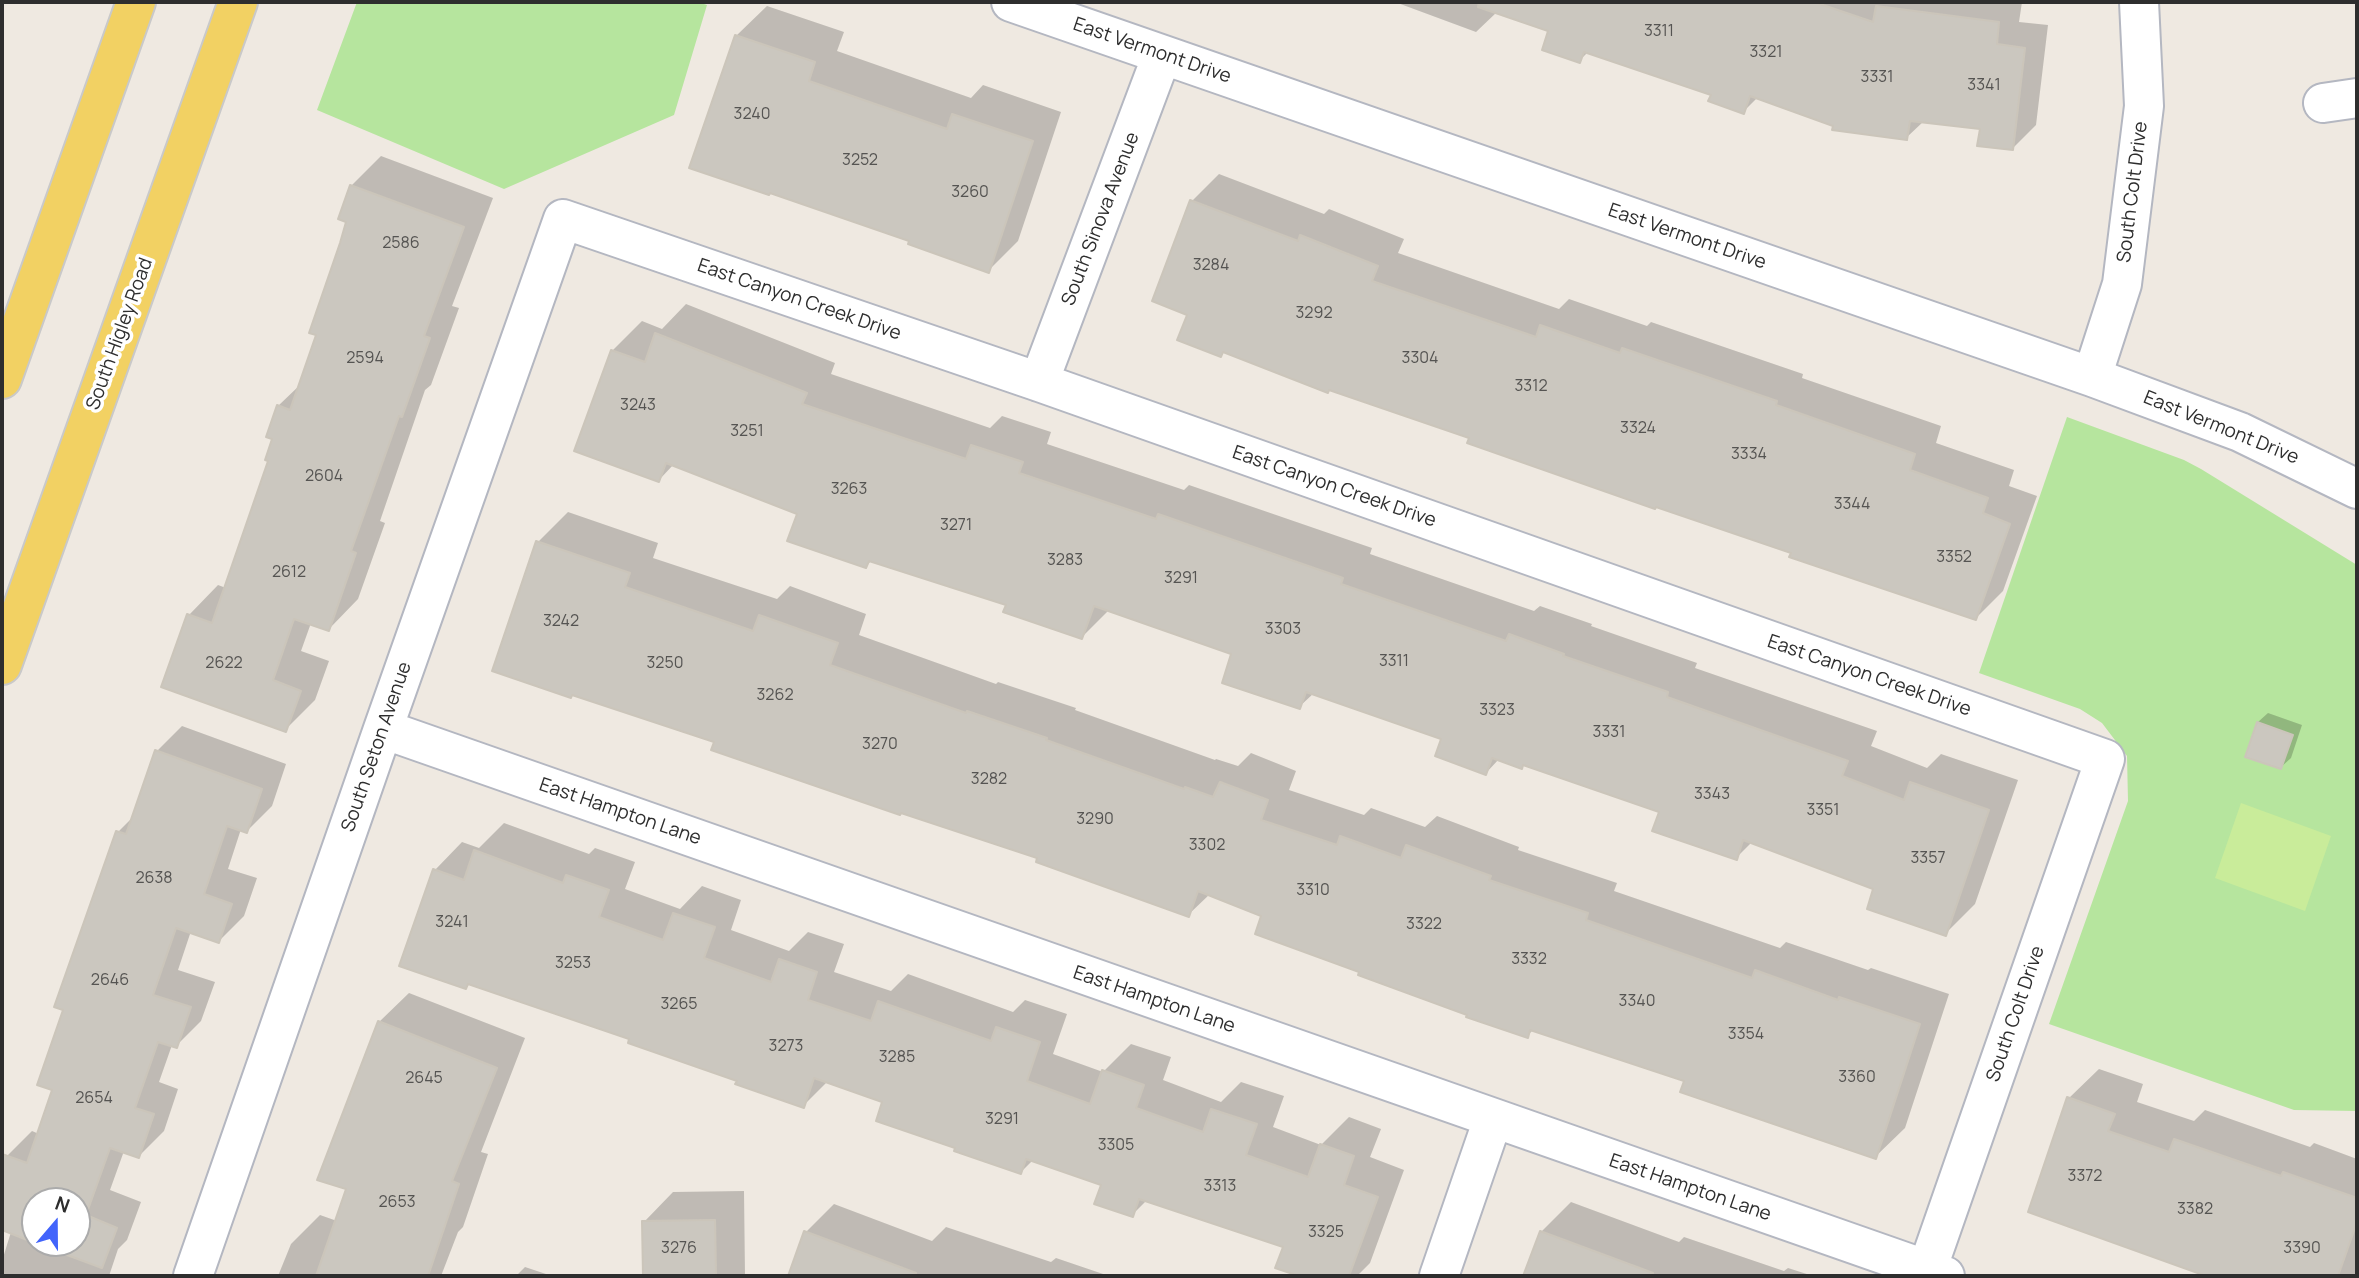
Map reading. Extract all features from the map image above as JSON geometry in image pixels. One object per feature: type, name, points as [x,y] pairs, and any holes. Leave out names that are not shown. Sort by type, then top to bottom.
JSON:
[{"type":"main road","points":[[2,379],[136,2]]},
{"type":"main road","name":"South Higley Road","points":[[2,665],[238,2]]},
{"type":"street","name":"East Vermont Drive","points":[[1011,2],[2092,377],[2240,432],[2357,489]]},
{"type":"street","name":"South Colt Drive","points":[[2092,377],[2122,284],[2144,106],[2139,2]]},
{"type":"street","name":"South Sinova Avenue","points":[[1039,382],[1162,55]]},
{"type":"street","name":"East Canyon Creek Drive","points":[[563,219],[1039,382],[2105,759]]},
{"type":"street","name":"South Seton Avenue","points":[[193,1276],[563,219]]},
{"type":"street","name":"East Hampton Lane","points":[[383,729],[1936,1273]]},
{"type":"street","name":"South Colt Drive","points":[[1936,1273],[2105,759]]},
{"type":"street","points":[[1439,1276],[1493,1119]]},
{"type":"green space","points":[[357,2],[698,2],[707,5],[674,115],[504,189],[317,110]]},
{"type":"green space","points":[[2067,417],[2184,460],[2357,565],[2357,1111],[2294,1110],[2049,1024],[2128,801],[2127,756],[2102,723],[2080,709],[1979,673]]},
{"type":"green space","points":[[2241,803],[2331,836],[2305,911],[2215,878]]},
{"type":"building","points":[[1479,2],[1814,2],[1873,22],[1876,6],[1999,22],[1997,44],[2025,48],[2013,150],[1977,146],[1980,129],[1910,121],[1907,140],[1832,130],[1833,126],[1750,96],[1744,114],[1708,101],[1711,95],[1584,52],[1580,63],[1542,50],[1548,31],[1478,7]]},
{"type":"building","points":[[735,35],[815,62],[809,81],[947,129],[952,114],[1033,141],[989,273],[908,244],[909,241],[689,168]]},
{"type":"building","points":[[350,185],[464,227],[424,336],[430,338],[351,551],[356,553],[329,631],[294,619],[273,680],[301,691],[286,732],[161,687],[187,614],[212,623],[268,461],[265,460],[272,439],[266,437],[277,405],[290,410],[316,335],[309,333],[346,222],[338,219]]},
{"type":"building","points":[[1190,200],[1298,241],[1300,235],[1378,266],[1372,281],[1536,337],[1540,325],[1620,353],[1622,348],[1777,401],[1776,405],[1915,454],[1910,470],[1988,498],[1983,513],[2010,524],[1976,620],[1789,557],[1791,553],[1467,443],[1469,438],[1329,390],[1328,393],[1223,352],[1221,357],[1177,340],[1187,315],[1152,301]]},
{"type":"building","points":[[655,333],[807,393],[802,404],[966,459],[971,445],[1023,462],[1019,473],[1156,519],[1158,514],[1343,578],[1341,584],[1506,641],[1509,634],[1564,654],[1563,656],[1668,692],[1667,697],[1848,761],[1842,776],[1904,800],[1910,782],[1989,810],[1946,936],[1867,909],[1873,889],[1743,840],[1737,860],[1652,831],[1659,812],[1523,765],[1522,769],[1492,758],[1486,775],[1435,756],[1441,739],[1306,692],[1300,709],[1222,683],[1231,654],[1094,606],[1082,639],[1003,612],[1006,605],[869,561],[866,568],[787,541],[797,514],[666,463],[659,482],[574,451],[611,350],[645,362]]},
{"type":"building","points":[[536,541],[630,573],[625,587],[753,631],[759,615],[838,643],[830,665],[966,713],[967,711],[1047,738],[1046,740],[1184,789],[1185,787],[1213,797],[1220,782],[1268,800],[1261,820],[1337,845],[1340,836],[1401,858],[1406,845],[1491,876],[1489,880],[1588,913],[1586,920],[1752,978],[1755,970],[1838,1000],[1839,997],[1920,1024],[1876,1159],[1680,1092],[1684,1081],[1530,1030],[1528,1038],[1358,975],[1359,972],[1255,934],[1261,916],[1198,891],[1189,917],[1036,862],[1037,858],[901,813],[900,815],[711,750],[714,742],[492,671]]},
{"type":"building","points":[[2257,722],[2293,735],[2281,769],[2245,757]]},
{"type":"building","points":[[155,750],[262,789],[247,833],[227,826],[204,894],[232,904],[219,943],[176,928],[153,995],[191,1007],[177,1048],[158,1042],[135,1108],[154,1114],[139,1158],[110,1148],[91,1201],[91,1187],[21,1187],[21,1237],[2,1230],[2,1154],[27,1163],[52,1090],[37,1085],[63,1010],[54,1007],[116,831],[126,834]]},
{"type":"building","points":[[474,850],[563,883],[566,875],[609,890],[599,917],[663,940],[673,913],[715,927],[704,958],[771,982],[779,959],[817,972],[808,1000],[871,1021],[878,1001],[991,1041],[996,1027],[1040,1042],[1027,1081],[1090,1104],[1102,1070],[1144,1085],[1136,1108],[1203,1132],[1211,1109],[1257,1124],[1246,1155],[1308,1177],[1320,1144],[1354,1156],[1344,1185],[1378,1197],[1349,1276],[1299,1276],[1275,1268],[1283,1247],[1139,1199],[1133,1217],[1094,1204],[1101,1185],[1026,1159],[1021,1174],[954,1151],[955,1148],[876,1121],[882,1102],[814,1078],[804,1108],[735,1084],[737,1081],[628,1043],[629,1039],[468,984],[466,989],[399,966],[433,869],[464,880]]},
{"type":"building","points":[[378,1021],[497,1068],[452,1181],[459,1184],[428,1276],[316,1276],[346,1189],[317,1180]]},
{"type":"building","points":[[2067,1097],[2115,1114],[2108,1131],[2169,1152],[2174,1139],[2281,1176],[2283,1172],[2357,1198],[2357,1222],[2338,1276],[2206,1276],[2028,1212]]},
{"type":"building","points":[[91,1217],[117,1228],[102,1268],[73,1257],[91,1257]]},
{"type":"building","points":[[715,1220],[716,1276],[643,1276],[642,1221]]},
{"type":"building","points":[[804,1231],[916,1273],[915,1276],[788,1276]]},
{"type":"building","points":[[1540,1231],[1653,1273],[1652,1276],[1523,1276]]}]
